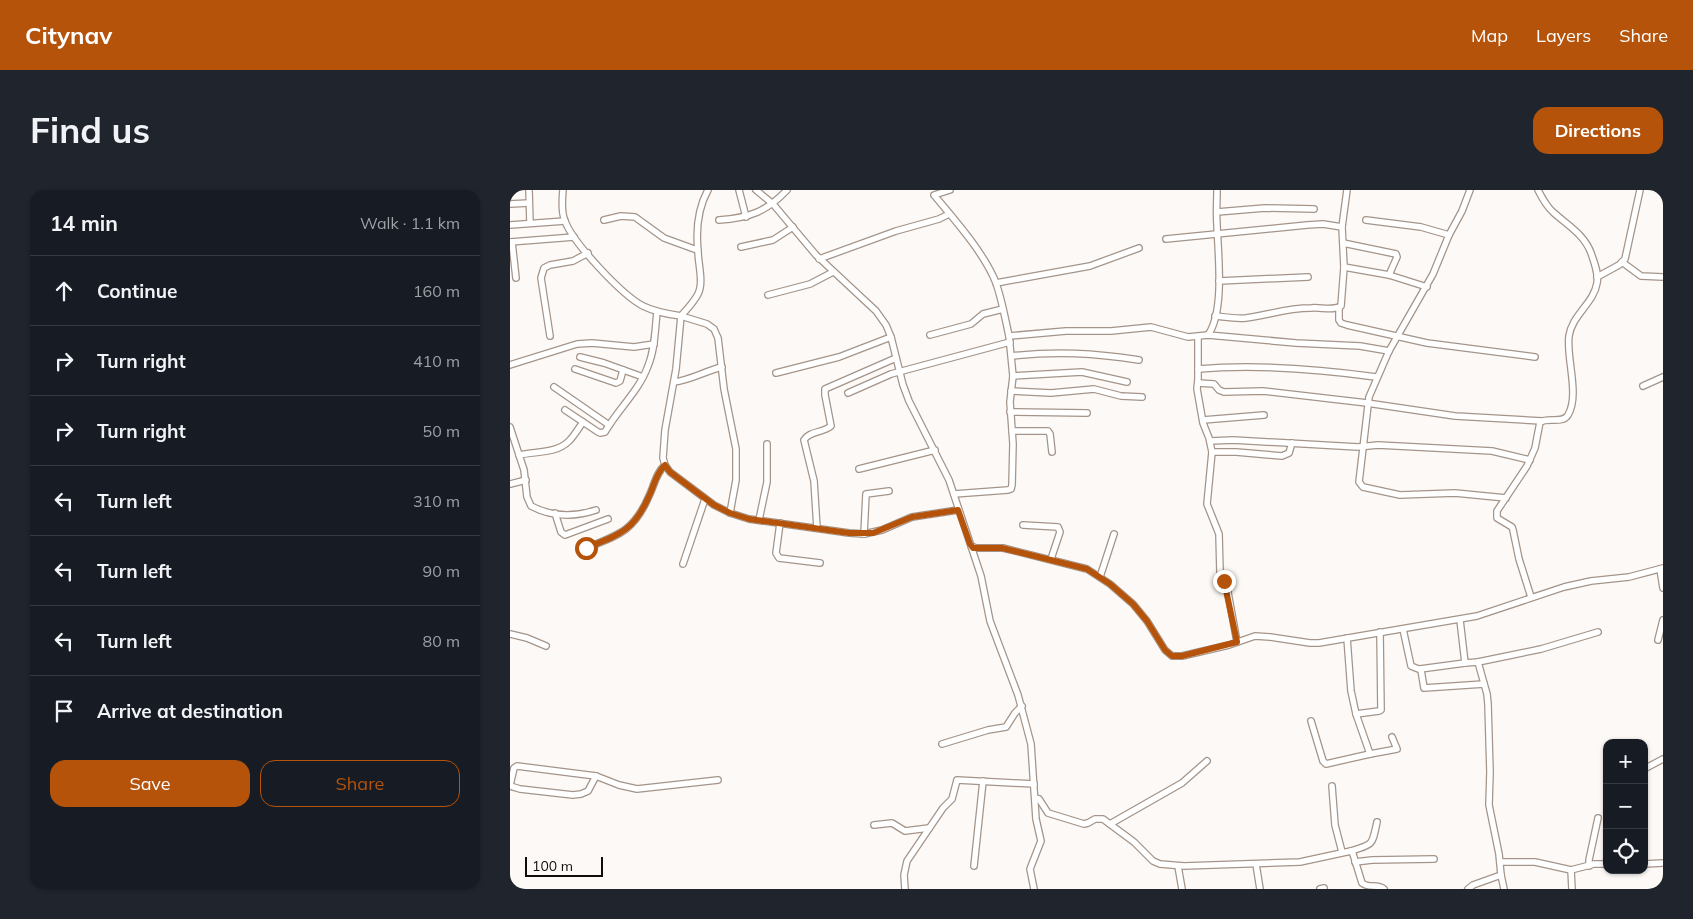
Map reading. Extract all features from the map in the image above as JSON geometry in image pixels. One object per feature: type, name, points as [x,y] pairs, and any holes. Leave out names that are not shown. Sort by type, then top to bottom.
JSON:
[{"type":"street","points":[[529,190],[530,223]]},
{"type":"street","points":[[563,190],[565,221],[574,237],[624,293],[634,301],[658,312],[681,316],[707,324],[714,329],[718,338],[724,389],[736,449],[736,480],[730,513]]},
{"type":"street","points":[[708,190],[700,213],[697,250],[699,293],[681,316],[674,382],[663,450],[665,465],[670,472],[705,499],[730,513],[780,523],[864,534],[882,530],[912,517],[958,510]]},
{"type":"street","points":[[738,190],[746,217]]},
{"type":"street","points":[[756,190],[773,204],[819,258],[876,311],[886,325],[909,401],[949,480],[981,576],[995,637],[1022,706],[1031,744],[1036,819],[1041,841],[1030,869],[1034,889]]},
{"type":"street","points":[[719,220],[746,217],[760,212],[773,204],[787,190]]},
{"type":"street","points":[[950,190],[932,193],[979,253],[996,283],[1009,339],[1013,376],[1010,412],[1012,431],[1011,488],[954,494]]},
{"type":"street","points":[[1208,335],[1212,329],[1215,316],[1219,281],[1217,190]]},
{"type":"street","points":[[1347,190],[1342,228],[1344,267],[1342,303],[1339,308],[1338,320],[1341,323],[1397,338],[1535,358]]},
{"type":"street","points":[[1470,190],[1426,287],[1376,377],[1367,403],[1360,482],[1363,487],[1400,495],[1455,493],[1506,498]]},
{"type":"street","points":[[1198,382],[1214,384],[1219,390],[1224,392],[1263,391],[1367,403],[1455,416],[1542,421],[1563,420],[1568,415],[1571,405],[1570,329],[1594,291],[1597,277],[1590,252],[1584,240],[1552,211],[1538,190]]},
{"type":"street","points":[[1597,277],[1622,262],[1627,254],[1640,190]]},
{"type":"street","points":[[510,204],[529,203]]},
{"type":"street","points":[[1217,212],[1265,208],[1314,209]]},
{"type":"street","points":[[819,258],[896,231],[939,219],[949,214]]},
{"type":"street","points":[[604,220],[621,216],[636,216],[664,238],[697,250]]},
{"type":"street","points":[[1366,220],[1421,227],[1449,235]]},
{"type":"street","points":[[510,225],[565,221]]},
{"type":"street","points":[[1166,239],[1307,224],[1324,224],[1342,228]]},
{"type":"street","points":[[741,247],[772,240],[793,227]]},
{"type":"street","points":[[516,278],[511,242],[574,237]]},
{"type":"street","points":[[1343,244],[1396,254],[1397,257],[1389,275]]},
{"type":"street","points":[[996,283],[1090,266],[1139,248]]},
{"type":"street","points":[[550,336],[541,278],[542,272],[544,268],[550,265],[573,261],[588,253]]},
{"type":"street","points":[[1622,262],[1641,276],[1663,277]]},
{"type":"street","points":[[1344,267],[1389,275],[1426,287]]},
{"type":"street","points":[[768,295],[810,284],[833,272]]},
{"type":"street","points":[[1219,281],[1308,277]]},
{"type":"street","points":[[930,335],[971,324],[983,314],[1003,308]]},
{"type":"street","points":[[1215,316],[1234,319],[1300,308],[1339,308]]},
{"type":"street","points":[[565,410],[600,434],[605,432],[633,393],[648,367],[654,344],[658,312]]},
{"type":"street","points":[[848,393],[899,372],[1009,339],[1066,331],[1119,331],[1151,328],[1188,337],[1208,335],[1296,343],[1360,346],[1389,351]]},
{"type":"street","points":[[776,373],[839,356],[891,337]]},
{"type":"street","points":[[1198,337],[1197,389],[1212,452],[1207,504],[1218,534],[1220,572],[1227,587],[1237,642]]},
{"type":"street","points":[[510,365],[577,344],[592,343],[634,347],[654,344]]},
{"type":"street","points":[[1012,356],[1039,353],[1085,352],[1139,360]]},
{"type":"street","points":[[580,357],[642,377]]},
{"type":"street","points":[[818,528],[814,481],[804,440],[807,435],[826,430],[831,426],[824,391],[896,358]]},
{"type":"street","points":[[1198,369],[1226,366],[1249,367],[1345,373],[1376,377]]},
{"type":"street","points":[[674,382],[683,381],[708,370],[722,367]]},
{"type":"street","points":[[575,369],[616,383],[620,381],[623,370]]},
{"type":"street","points":[[1013,376],[1082,372],[1127,382]]},
{"type":"street","points":[[1643,386],[1663,377]]},
{"type":"street","points":[[554,387],[609,425]]},
{"type":"street","points":[[1011,391],[1051,393],[1094,389],[1121,396],[1142,397]]},
{"type":"street","points":[[1010,412],[1087,413]]},
{"type":"street","points":[[1203,420],[1264,415]]},
{"type":"street","points":[[1531,597],[1519,559],[1514,530],[1497,518],[1498,511],[1530,460],[1542,421]]},
{"type":"street","points":[[519,455],[546,452],[563,446],[583,422]]},
{"type":"street","points":[[510,427],[532,506],[555,513],[573,515],[596,510]]},
{"type":"street","points":[[1012,431],[1048,431],[1052,452]]},
{"type":"street","points":[[1210,441],[1233,440],[1362,447],[1378,445],[1492,451],[1530,460]]},
{"type":"street","points":[[1212,452],[1282,456],[1289,453],[1292,443]]},
{"type":"street","points":[[759,520],[767,482],[767,444]]},
{"type":"street","points":[[859,469],[935,450]]},
{"type":"street","points":[[586,548],[612,538],[632,525],[649,496],[658,474],[665,465]]},
{"type":"street","points":[[510,484],[526,480]]},
{"type":"street","points":[[864,534],[866,494],[889,491]]},
{"type":"street","points":[[683,564],[705,499]]},
{"type":"street","points":[[555,513],[561,532],[565,536],[608,519]]},
{"type":"street","points":[[780,523],[776,553],[778,558],[820,563]]},
{"type":"street","points":[[1023,525],[1058,527],[1060,532],[1051,559]]},
{"type":"street","points":[[1100,576],[1114,534]]},
{"type":"street","points":[[971,546],[976,548],[1002,548],[1051,559],[1087,569],[1100,576],[1133,604],[1147,621],[1165,650],[1172,656],[1182,656],[1255,636],[1310,643],[1460,620],[1491,612],[1577,583],[1629,577],[1661,568],[1663,588]]},
{"type":"street","points":[[1460,620],[1465,663]]},
{"type":"street","points":[[1658,640],[1663,620]]},
{"type":"street","points":[[1403,629],[1411,666],[1420,669],[1478,662],[1541,649],[1598,632]]},
{"type":"street","points":[[1356,714],[1378,711],[1382,708],[1380,632]]},
{"type":"street","points":[[510,634],[527,638],[546,646]]},
{"type":"street","points":[[1347,638],[1351,691],[1356,714],[1370,754]]},
{"type":"street","points":[[1478,662],[1488,704],[1489,805],[1504,889]]},
{"type":"street","points":[[1420,669],[1426,689],[1484,684]]},
{"type":"street","points":[[942,744],[988,730],[1006,727],[1022,706]]},
{"type":"street","points":[[1311,721],[1323,761],[1326,764],[1397,749],[1392,736]]},
{"type":"street","points":[[1648,767],[1663,759]]},
{"type":"street","points":[[1110,824],[1182,783],[1207,761]]},
{"type":"street","points":[[596,776],[588,792],[581,794],[520,790],[510,785],[514,768],[517,766],[596,776],[619,785],[637,789],[718,780]]},
{"type":"street","points":[[905,889],[904,875],[907,861],[929,828],[952,799],[956,780],[1034,784]]},
{"type":"street","points":[[974,866],[983,781]]},
{"type":"street","points":[[1332,786],[1335,825],[1342,852]]},
{"type":"street","points":[[1035,798],[1039,799],[1046,811],[1051,815],[1084,824],[1099,818],[1134,842],[1153,862],[1178,866],[1195,867],[1308,861],[1351,851],[1370,844],[1373,841],[1377,822]]},
{"type":"street","points":[[1589,866],[1598,818]]},
{"type":"street","points":[[874,824],[892,823],[905,831],[929,828]]},
{"type":"street","points":[[1351,851],[1362,883],[1365,886],[1381,887],[1384,889]]},
{"type":"street","points":[[1355,862],[1434,859]]},
{"type":"street","points":[[1500,862],[1536,862],[1572,870],[1603,864]]},
{"type":"street","points":[[1648,864],[1663,863]]},
{"type":"street","points":[[1256,864],[1260,889]]},
{"type":"street","points":[[1178,866],[1182,889]]},
{"type":"street","points":[[1572,870],[1572,889]]},
{"type":"street","points":[[1468,889],[1500,874]]},
{"type":"route","points":[[586,548],[612,538],[632,525],[649,496],[658,474],[665,465],[670,472],[714,505],[749,519],[864,534],[882,530],[923,514],[958,510],[973,548],[990,547],[1016,550],[1071,564],[1100,576],[1133,604],[1159,638],[1165,650],[1172,656],[1182,656],[1237,642],[1227,587],[1224,581]]}]
